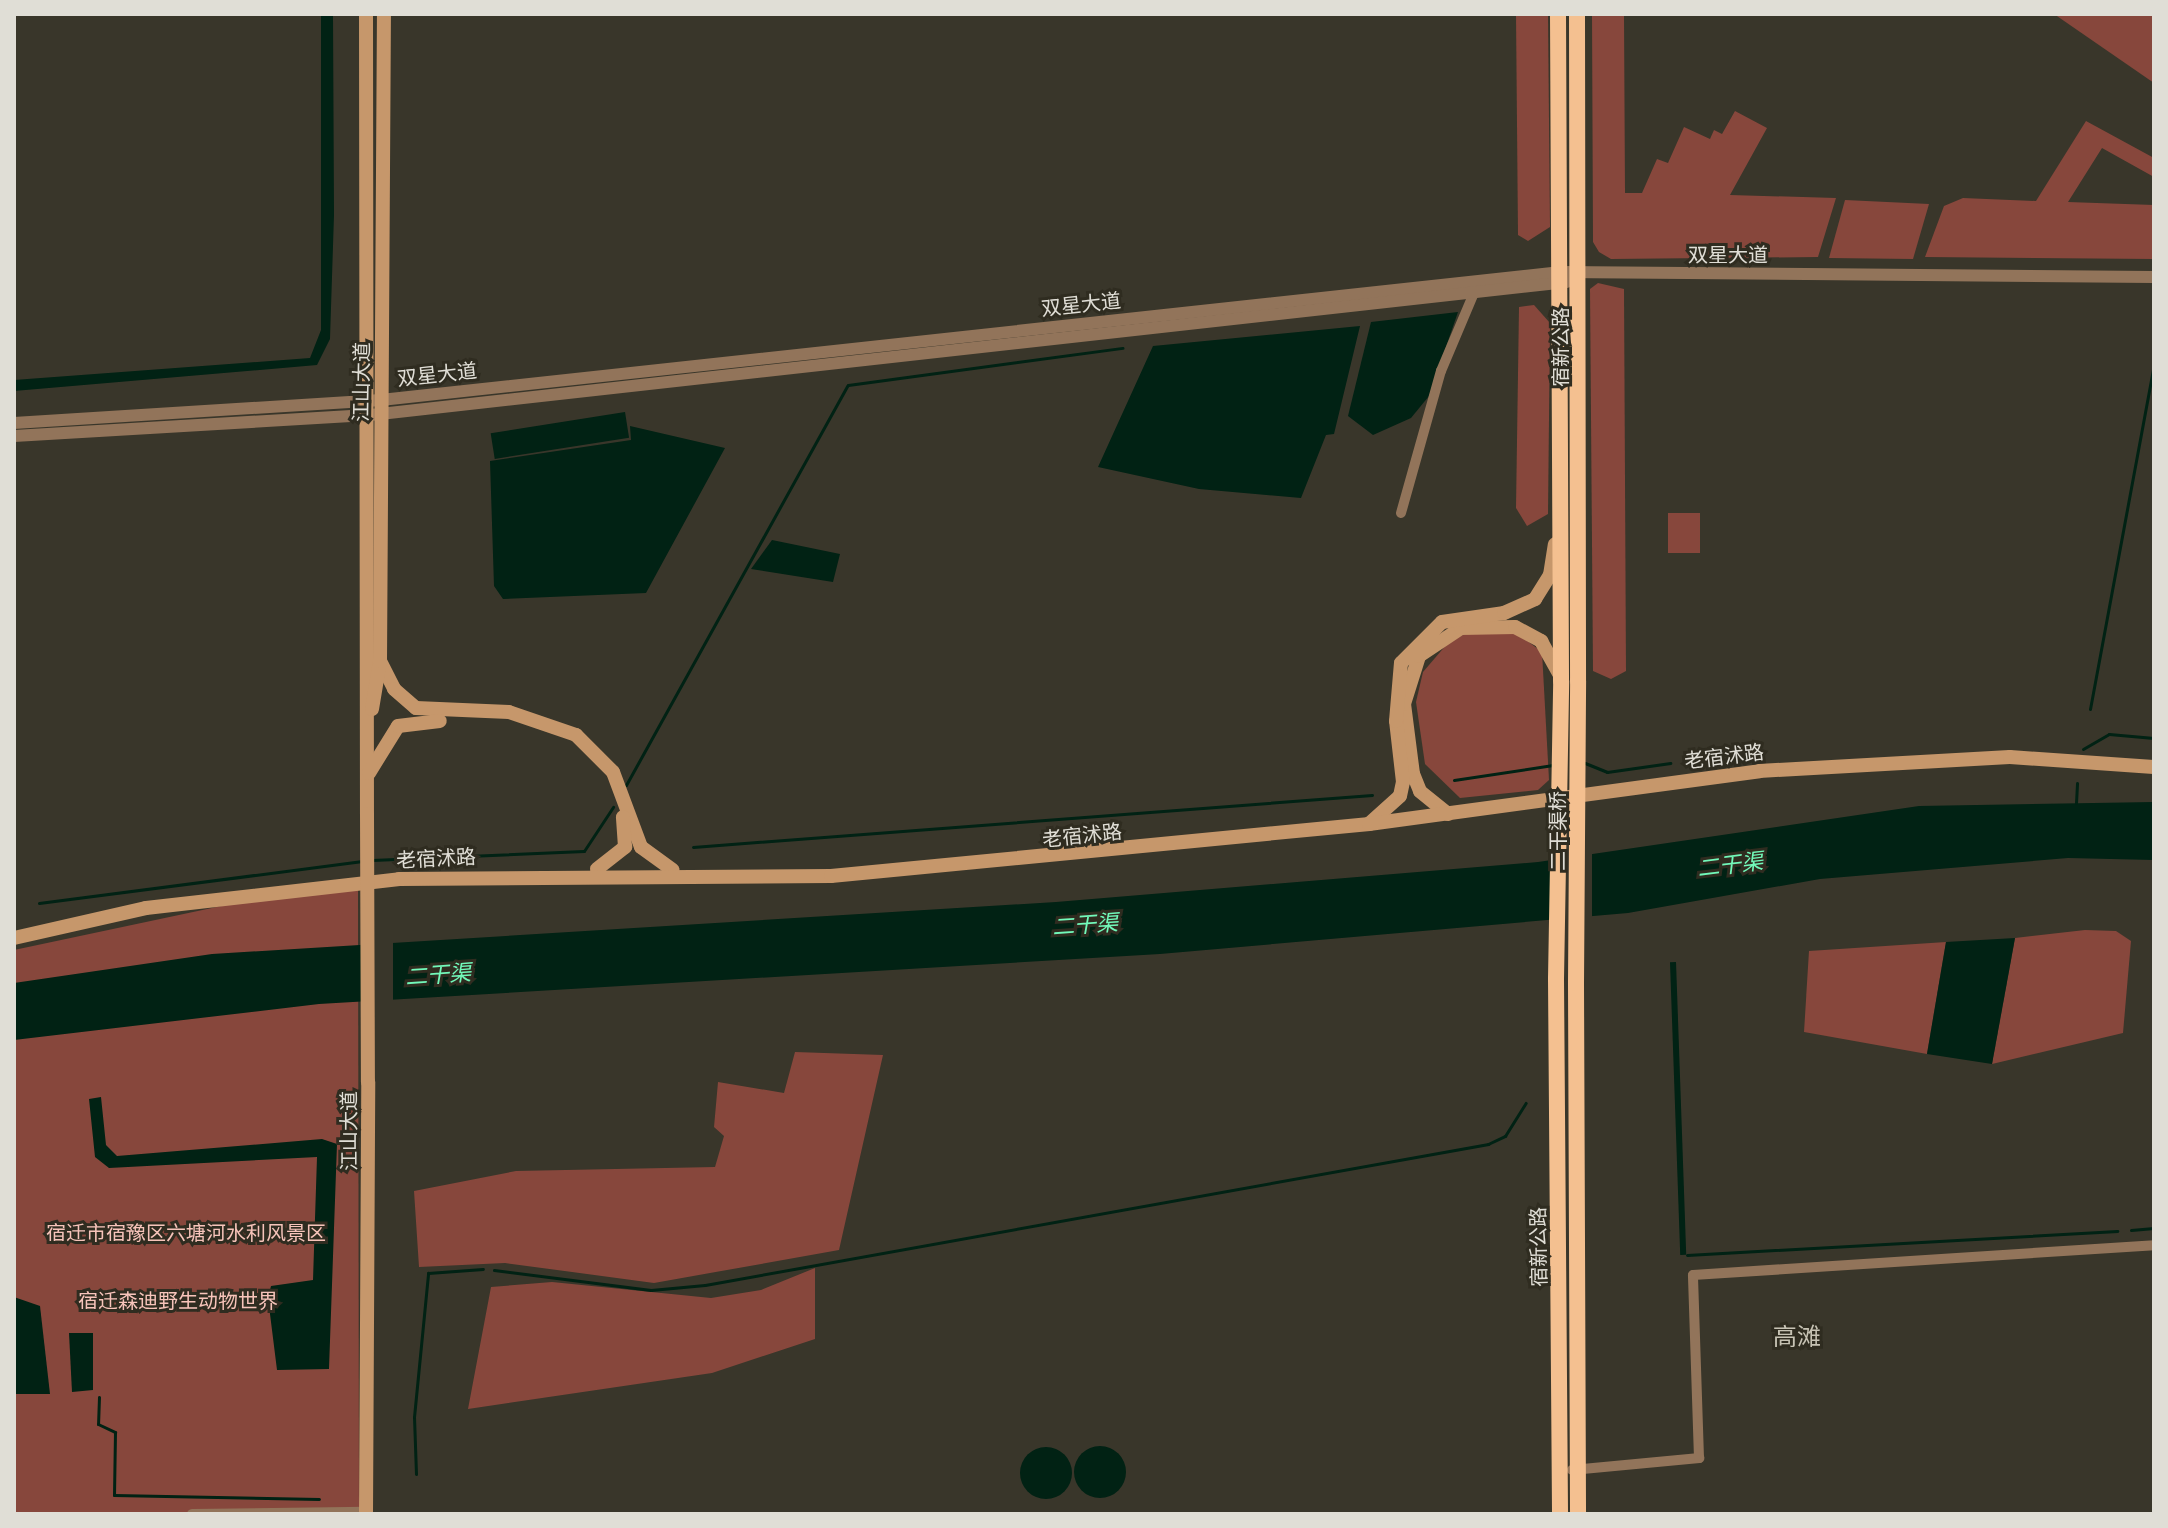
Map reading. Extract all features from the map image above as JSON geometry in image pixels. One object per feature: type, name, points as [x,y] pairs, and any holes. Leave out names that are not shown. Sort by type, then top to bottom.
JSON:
[{"type":"highway","name":"宿新公路","points":[[1558,14],[1560,516],[1567,680]]},
{"type":"highway","name":"宿新公路","points":[[1567,680],[1580,278],[1577,14]]},
{"type":"highway","name":"二干渠桥","points":[[1556,979],[1567,680]]},
{"type":"highway","name":"二干渠桥","points":[[1567,680],[1576,983]]},
{"type":"highway","name":"宿新公路","points":[[1556,979],[1560,1514]]},
{"type":"highway","name":"宿新公路","points":[[1576,983],[1578,1514]]},
{"type":"main road","name":"江山大道","points":[[365,749],[380,661],[366,14]]},
{"type":"main road","name":"江山大道","points":[[366,1513],[368,1082],[365,749],[384,14]]},
{"type":"main road","points":[[1369,824],[1400,796],[1403,782],[1396,721],[1401,663],[1442,622],[1504,613],[1535,599],[1550,575],[1560,516]]},
{"type":"main road","points":[[1448,814],[1420,791],[1413,774],[1404,704],[1419,656],[1461,628],[1515,627],[1541,641],[1567,680]]},
{"type":"main road","points":[[380,661],[416,708],[509,712],[576,735],[613,772],[651,860],[705,877]]},
{"type":"main road","points":[[366,780],[380,745],[398,726],[513,721],[550,732],[589,757],[616,795],[627,831],[657,873]]},
{"type":"main road","name":"老宿沭路","points":[[14,938],[260,890],[581,873],[657,873],[705,877],[1053,859],[1369,824],[1759,771],[1881,762],[2010,757],[2154,767]]},
{"type":"main road","points":[[581,873],[609,866],[627,831]]},
{"type":"street","name":"双星大道","points":[[14,436],[373,407],[1561,277],[2154,277]]},
{"type":"street","points":[[1401,513],[1441,371],[1477,286]]},
{"type":"street","name":"双星大道","points":[[14,423],[373,407]]},
{"type":"street","points":[[1560,1470],[1699,1458],[1693,1275],[2154,1245]]},
{"type":"street","points":[[192,1514],[366,1513]]},
{"type":"green space","points":[[1516,14],[1548,14],[1550,227],[1528,241],[1518,235]]},
{"type":"green space","points":[[1592,14],[1624,14],[1625,193],[1642,193],[1657,159],[1668,163],[1684,127],[1710,139],[1714,130],[1722,134],[1735,111],[1767,128],[1730,195],[1836,198],[1818,257],[1611,259],[1599,252],[1593,242]]},
{"type":"green space","points":[[2054,14],[2154,14],[2154,83]]},
{"type":"green space","points":[[2086,121],[2154,158],[2154,177],[2102,148],[2068,202],[2154,205],[2154,259],[1925,257],[1944,206],[1963,198],[2036,201]]},
{"type":"green space","points":[[1845,200],[1929,204],[1913,259],[1829,258]]},
{"type":"green space","points":[[1598,283],[1624,289],[1626,671],[1611,679],[1593,671],[1590,289]]},
{"type":"green space","points":[[1534,305],[1550,323],[1548,514],[1527,526],[1516,508],[1519,307]]},
{"type":"green space","points":[[1668,513],[1700,513],[1700,553],[1668,553]]},
{"type":"green space","points":[[1483,631],[1518,634],[1542,652],[1549,780],[1538,790],[1460,798],[1425,764],[1416,702],[1423,672],[1453,637]]},
{"type":"green space","name":"宿迁市宿豫区六塘河水利风景区","points":[[358,888],[359,1514],[14,1514],[14,950],[226,905]]},
{"type":"green space","points":[[2085,930],[2116,931],[2131,941],[2123,1033],[1992,1064],[2015,938]]},
{"type":"green space","points":[[1946,942],[1927,1054],[1804,1032],[1809,951]]},
{"type":"green space","points":[[795,1052],[883,1055],[839,1250],[654,1283],[505,1263],[419,1267],[414,1191],[516,1171],[715,1167],[724,1136],[714,1127],[718,1082],[784,1093]]},
{"type":"green space","points":[[815,1268],[815,1339],[712,1373],[468,1409],[491,1287],[552,1282],[711,1298],[761,1290]]},
{"type":"water","points":[[321,14],[333,14],[334,215],[330,339],[317,365],[14,391],[14,380],[310,358],[321,330]]},
{"type":"water","points":[[1458,312],[1429,396],[1411,418],[1373,435],[1348,416],[1371,322]]},
{"type":"water","points":[[1360,326],[1334,434],[1326,435],[1301,498],[1199,489],[1098,467],[1153,346]]},
{"type":"water","points":[[625,412],[629,438],[495,459],[491,433]]},
{"type":"water","points":[[630,426],[725,448],[646,593],[503,599],[494,586],[490,461],[631,440]]},
{"type":"water","points":[[772,540],[840,554],[833,582],[751,569]]},
{"type":"water","name":"二干渠","points":[[2154,802],[2154,860],[2068,858],[1820,879],[1628,913],[1160,954],[319,1004],[14,1040],[14,983],[212,954],[1056,902],[1538,862],[1919,806]]},
{"type":"water","points":[[2015,938],[1992,1064],[1927,1054],[1946,942]]},
{"type":"water","points":[[1670,962],[1676,962],[1686,1255],[1680,1255]]},
{"type":"water","points":[[101,1097],[106,1145],[117,1156],[322,1139],[337,1144],[329,1369],[277,1370],[268,1298],[271,1286],[313,1280],[317,1157],[109,1168],[95,1157],[89,1099]]},
{"type":"water","points":[[14,1297],[40,1306],[50,1394],[14,1394]]},
{"type":"water","points":[[69,1333],[93,1333],[93,1390],[72,1392]]},
{"type":"water","points":[[1100,1446],[1118,1454],[1126,1472],[1118,1490],[1100,1498],[1082,1490],[1074,1472],[1082,1454]]},
{"type":"water","points":[[1046,1447],[1064,1455],[1072,1473],[1064,1491],[1046,1499],[1028,1491],[1020,1473],[1028,1455]]},
{"type":"pier","points":[[1553,852],[1592,852],[1592,921],[1553,921]]},
{"type":"pier","points":[[363,940],[393,940],[393,1004],[363,1004]]},
{"type":"waterway","points":[[626,785],[848,385],[1123,348]]},
{"type":"waterway","points":[[2090,709],[2154,362]]},
{"type":"waterway","points":[[2083,749],[2109,734],[2154,738]]},
{"type":"waterway","points":[[1585,763],[1607,772],[1670,763]]},
{"type":"waterway","points":[[1454,780],[1553,765]]},
{"type":"waterway","points":[[2076,803],[2077,783]]},
{"type":"waterway","points":[[693,847],[1372,795]]},
{"type":"waterway","points":[[372,860],[584,851],[613,807]]},
{"type":"waterway","points":[[39,903],[364,861]]},
{"type":"waterway","points":[[494,1270],[651,1290],[705,1285],[1488,1144],[1505,1136],[1526,1103]]},
{"type":"waterway","points":[[2131,1230],[2154,1228]]},
{"type":"waterway","points":[[1687,1255],[2117,1231]]},
{"type":"waterway","points":[[416,1474],[414,1417],[428,1273],[483,1269]]},
{"type":"waterway","points":[[99,1397],[98,1424],[115,1432],[114,1495],[319,1499]]},
{"type":"district","name":"高滩","points":[[1797,1336]]},
{"type":"park label","name":"宿迁森迪野生动物世界","points":[[178,1300]]}]
